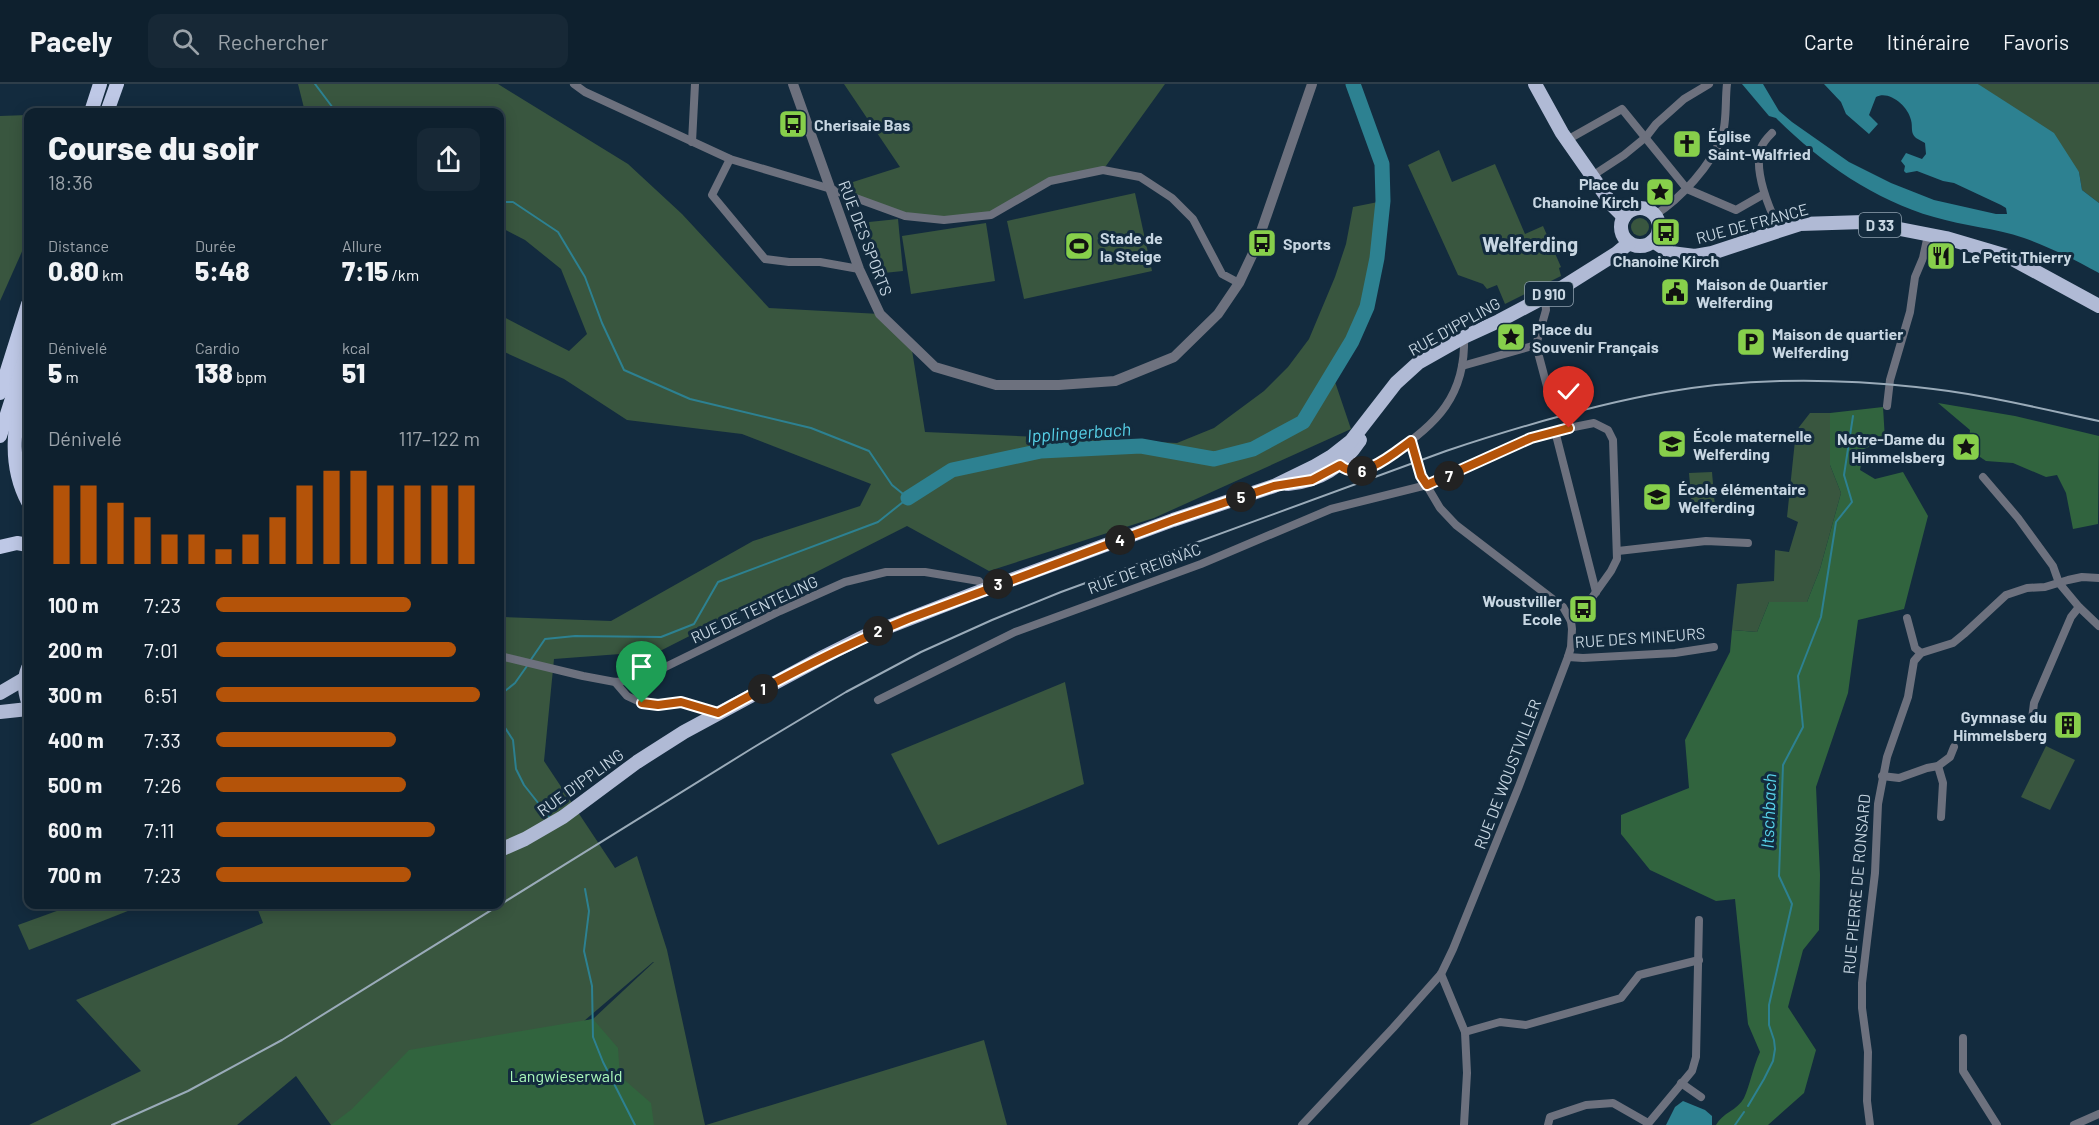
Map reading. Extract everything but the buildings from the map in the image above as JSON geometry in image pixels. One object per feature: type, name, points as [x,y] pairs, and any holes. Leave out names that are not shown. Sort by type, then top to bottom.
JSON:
[{"type":"highway","points":[[92,108],[100,84]]},
{"type":"highway","points":[[108,108],[117,84]]},
{"type":"highway","points":[[0,393],[24,318]]},
{"type":"highway","points":[[0,374],[23,321]]},
{"type":"highway","points":[[0,436],[24,361]]},
{"type":"highway","points":[[24,391],[14,434],[14,452],[19,482],[24,493]]},
{"type":"highway","points":[[0,547],[17,543],[24,544]]},
{"type":"main road","points":[[1534,84],[1567,140],[1618,213],[1624,217]]},
{"type":"main road","points":[[1638,208],[1655,215],[1659,231],[1653,241],[1641,246],[1629,243],[1623,237],[1621,230],[1624,217],[1628,212],[1638,208]]},
{"type":"main road","name":"RUE DE FRANCE","points":[[1653,241],[1671,253],[1695,256],[1712,253],[1779,229],[1818,222],[1864,222],[1929,235],[2007,255],[2099,306]]},
{"type":"main road","name":"RUE D'IPPLING","points":[[504,848],[545,829],[654,750],[718,713],[865,636],[1173,520],[1274,486],[1312,480],[1336,460],[1396,383],[1418,363],[1545,296],[1617,253],[1629,243]]},
{"type":"main road","points":[[0,693],[24,675]]},
{"type":"main road","points":[[0,712],[24,709]]},
{"type":"street","points":[[574,84],[585,92],[730,159],[831,189],[905,216],[944,220],[991,215],[1050,181],[1102,170],[1140,177],[1172,198],[1193,219],[1222,274],[1239,283]]},
{"type":"street","points":[[692,142],[695,84]]},
{"type":"street","name":"RUE DES SPORTS","points":[[794,84],[859,269],[880,314],[935,367],[996,385],[1059,385],[1115,381],[1174,357],[1218,314],[1239,283],[1255,249],[1312,84]]},
{"type":"street","points":[[1655,215],[1687,189],[1712,155],[1723,135],[1727,84]]},
{"type":"street","points":[[1592,176],[1646,137],[1656,124],[1684,99],[1706,86]]},
{"type":"street","points":[[1567,140],[1622,109],[1687,189],[1736,210],[1764,194]]},
{"type":"street","points":[[1772,133],[1761,147],[1759,162],[1764,194],[1779,229]]},
{"type":"street","points":[[730,159],[712,195],[765,259],[820,262],[859,269]]},
{"type":"street","points":[[1887,406],[1895,363],[1906,332],[1915,277],[1929,235]]},
{"type":"street","points":[[1545,296],[1546,310],[1536,345],[1549,394],[1551,399],[1559,403]]},
{"type":"street","points":[[1336,460],[1348,471],[1362,471],[1411,441],[1433,422],[1448,404],[1458,385],[1464,337]]},
{"type":"street","points":[[1462,366],[1536,345]]},
{"type":"street","name":"RUE DE REIGNAC","points":[[879,700],[974,651],[1037,624],[1201,564],[1331,509],[1427,485],[1531,438],[1594,423],[1604,426],[1614,446],[1618,551]]},
{"type":"street","points":[[1556,431],[1596,592]]},
{"type":"street","points":[[1411,441],[1421,476],[1440,508],[1456,525],[1558,602],[1571,621],[1596,592],[1614,566],[1618,551],[1706,541],[1748,543]]},
{"type":"street","points":[[1983,477],[2018,518],[2053,566],[2059,582],[2079,607],[2099,626]]},
{"type":"street","name":"RUE DE TENTELING","points":[[504,657],[548,668],[615,681],[626,681],[649,675],[780,611],[835,587],[886,572],[925,572],[979,580],[984,590]]},
{"type":"street","points":[[1907,618],[1915,648],[1921,653],[1953,643],[2006,595],[2026,588],[2045,587],[2082,577],[2099,578]]},
{"type":"street","points":[[2032,719],[2034,704],[2071,617],[2079,607]]},
{"type":"street","name":"RUE DE WOUSTVILLER","points":[[1302,1125],[1441,974],[1454,949],[1568,657],[1572,639],[1571,621]]},
{"type":"street","name":"RUE DES MINEURS","points":[[1568,657],[1675,653],[1714,647]]},
{"type":"street","name":"RUE PIERRE DE RONSARD","points":[[1870,1125],[1867,1101],[1868,1052],[1862,1008],[1862,983],[1872,909],[1878,804],[1882,776],[1908,698],[1914,661],[1921,653]]},
{"type":"street","points":[[615,681],[627,696],[642,703],[658,705],[681,702],[718,713]]},
{"type":"street","points":[[1882,776],[1899,778],[1938,766],[1950,757],[1954,747]]},
{"type":"street","points":[[1938,766],[1943,783],[1941,818]]},
{"type":"street","points":[[1548,1125],[1550,1117],[1586,1106],[1613,1103],[1648,1124],[1692,1071],[1696,1057],[1699,920]]},
{"type":"street","points":[[1465,1032],[1500,1022],[1526,1025],[1621,998],[1639,975],[1699,960]]},
{"type":"street","points":[[1441,974],[1465,1032],[1467,1073],[1464,1125]]},
{"type":"street","points":[[1963,1038],[1963,1071],[1997,1125]]},
{"type":"street","points":[[1681,1083],[1701,1097]]},
{"type":"street","points":[[2074,1125],[2099,1114]]},
{"type":"green space","points":[[298,84],[498,84],[628,164],[682,214],[769,308],[880,314],[911,344],[925,432],[1177,443],[1214,428],[1264,391],[1288,367],[1309,339],[1346,244],[1353,207],[1383,201],[1371,297],[1360,326],[1333,376],[1351,429],[1154,518],[989,571],[907,526],[660,651],[554,659],[544,761],[615,868],[637,856],[667,950],[705,1125],[331,1125],[296,1076],[237,1125],[29,1125],[141,1071],[76,1000],[263,923],[258,909],[504,909],[504,617],[611,621],[753,541],[860,506],[871,484],[742,434],[627,420],[564,379],[504,352],[504,317],[569,351],[587,334],[561,269],[525,240],[504,229],[504,108],[304,108]],"holes":[[[653,962],[654,962],[593,1019],[584,1021]]]},
{"type":"green space","points":[[844,84],[1165,84],[1103,170],[1050,181],[991,215],[944,220],[905,216],[831,189],[900,167]]},
{"type":"green space","points":[[1978,84],[2099,84],[2099,203],[2082,190],[2079,172]]},
{"type":"green space","points":[[24,115],[24,247],[0,301],[0,116]]},
{"type":"green space","points":[[1439,150],[1452,182],[1495,164],[1525,234],[1543,226],[1561,267],[1559,268],[1561,276],[1505,304],[1497,285],[1487,289],[1483,284],[1458,275],[1408,165]]},
{"type":"green space","name":"Stade de la Steige","points":[[1135,193],[1152,271],[1024,299],[1007,221]]},
{"type":"green space","points":[[1640,218],[1646,221],[1649,227],[1646,233],[1640,236],[1634,233],[1631,227],[1634,221]]},
{"type":"green space","points":[[898,219],[903,271],[874,274],[869,222]]},
{"type":"green space","points":[[986,223],[995,281],[911,294],[902,236]]},
{"type":"green space","points":[[1938,403],[2015,416],[2099,436],[2098,524],[2073,529],[2066,493],[2057,475],[2046,477],[2013,463],[1986,461],[1968,449],[1970,430]]},
{"type":"green space","points":[[1883,407],[1885,440],[1864,449],[1860,470],[1875,479],[1903,472],[1928,516],[1904,609],[1858,620],[1848,693],[1816,787],[1820,875],[1819,930],[1803,950],[1788,1007],[1816,1050],[1804,1093],[1768,1125],[1716,1125],[1744,1098],[1760,1052],[1748,1024],[1735,899],[1716,901],[1650,870],[1621,834],[1621,815],[1689,788],[1685,740],[1730,652],[1732,630],[1757,632],[1769,602],[1807,602],[1820,569],[1841,493],[1830,465],[1830,413]]},
{"type":"green space","points":[[1810,413],[1830,413],[1830,465],[1841,493],[1820,569],[1807,602],[1769,602],[1757,632],[1732,630],[1737,584],[1774,581],[1775,550],[1789,552],[1798,522],[1787,517],[1796,431]]},
{"type":"green space","points":[[1712,472],[1715,507],[1692,509],[1689,473]]},
{"type":"green space","points":[[1065,682],[1084,784],[938,845],[891,754]]},
{"type":"green space","points":[[2046,746],[2075,760],[2050,810],[2021,797]]},
{"type":"green space","points":[[62,909],[133,909],[29,950],[18,925]]},
{"type":"green space","name":"Langwieserwald","points":[[593,1019],[618,1048],[620,1076],[651,1103],[654,1125],[331,1125],[352,1109],[409,1050]]},
{"type":"green space","points":[[984,1040],[1007,1125],[706,1125]]},
{"type":"shaded area","points":[[1742,84],[1763,84],[1779,111],[1792,122],[1849,162],[1891,183],[1934,200],[1996,214],[2007,214],[2006,208],[2001,205],[1954,183],[1917,171],[1906,173],[1904,171],[1905,166],[1901,161],[1906,153],[1922,159],[1926,154],[1925,143],[1914,136],[1909,115],[1897,101],[1887,96],[1876,97],[1869,115],[1878,124],[1869,134],[1846,114],[1841,102],[1824,84],[1978,84],[2054,133],[2079,172],[2082,190],[2099,203],[2099,273],[2024,238],[1934,217],[1890,201],[1869,190],[1811,150],[1776,118],[1769,116]]},
{"type":"shaded area","points":[[1683,1101],[1705,1110],[1712,1116],[1712,1125],[1666,1125],[1675,1107]]},
{"type":"waterway","points":[[315,84],[333,108]]},
{"type":"waterway","name":"Ipplingerbach","points":[[908,498],[952,470],[1041,451],[1141,446],[1214,459],[1253,449],[1303,422],[1352,341],[1367,307],[1377,258],[1383,201],[1382,164],[1353,84]]},
{"type":"waterway","points":[[504,202],[513,202],[558,232],[585,277],[602,323],[624,370],[690,399],[811,428],[869,451],[892,485],[908,498],[878,522],[718,582],[694,624],[661,637],[575,636],[545,639],[530,661]]},
{"type":"waterway","name":"Itschbach","points":[[1748,1106],[1773,1061],[1775,1049],[1769,1025],[1769,1005],[1792,904],[1779,876],[1783,765],[1803,727],[1798,676],[1821,617],[1836,522],[1852,502],[1844,475],[1853,416]]},
{"type":"waterway","name":"Ipplingerbach","points":[[504,692],[515,683],[527,666]]},
{"type":"waterway","points":[[504,726],[513,740],[516,769],[524,785],[550,818]]},
{"type":"waterway","points":[[585,889],[589,911],[584,951],[592,986],[593,1037],[635,1125]]},
{"type":"waterway","name":"Itschbach","points":[[1735,1125],[1744,1112]]},
{"type":"railway","points":[[504,902],[751,749],[846,692],[921,652],[1061,592],[1446,451],[1527,425],[1610,403],[1666,392],[1728,384],[1790,381],[1853,382],[1939,390],[2008,401],[2099,421]]},
{"type":"railway","points":[[112,1125],[188,1091],[282,1040],[493,909]]},
{"type":"place","name":"Cherisaie Bas","points":[[793,124]]},
{"type":"place","name":"Église Saint-Walfried","points":[[1687,144]]},
{"type":"place","name":"Place du Chanoine Kirch","points":[[1660,192]]},
{"type":"place","name":"Chanoine Kirch","points":[[1666,232]]},
{"type":"place","name":"Sports","points":[[1262,243]]},
{"type":"place","name":"Stade de la Steige","points":[[1079,246]]},
{"type":"place","name":"Le Petit Thierry","points":[[1941,256]]},
{"type":"place","name":"Maison de Quartier Welferding","points":[[1675,292]]},
{"type":"place","name":"Place du Souvenir Français","points":[[1511,337]]},
{"type":"place","name":"Maison de quartier Welferding","points":[[1751,342]]},
{"type":"place","name":"École maternelle Welferding","points":[[1672,444]]},
{"type":"place","name":"Notre-Dame du Himmelsberg","points":[[1966,447]]},
{"type":"place","name":"École élémentaire Welferding","points":[[1657,497]]},
{"type":"place","name":"Woustviller Ecole","points":[[1583,609]]},
{"type":"place","name":"Gymnase du Himmelsberg","points":[[2068,725]]},
{"type":"district","name":"Welferding","points":[[1530,244]]},
{"type":"route","points":[[642,703],[658,705],[681,702],[718,713],[865,636],[908,619],[1173,520],[1274,486],[1312,480],[1340,465],[1348,471],[1362,471],[1411,441],[1421,476],[1427,485],[1531,438],[1569,428]]}]
